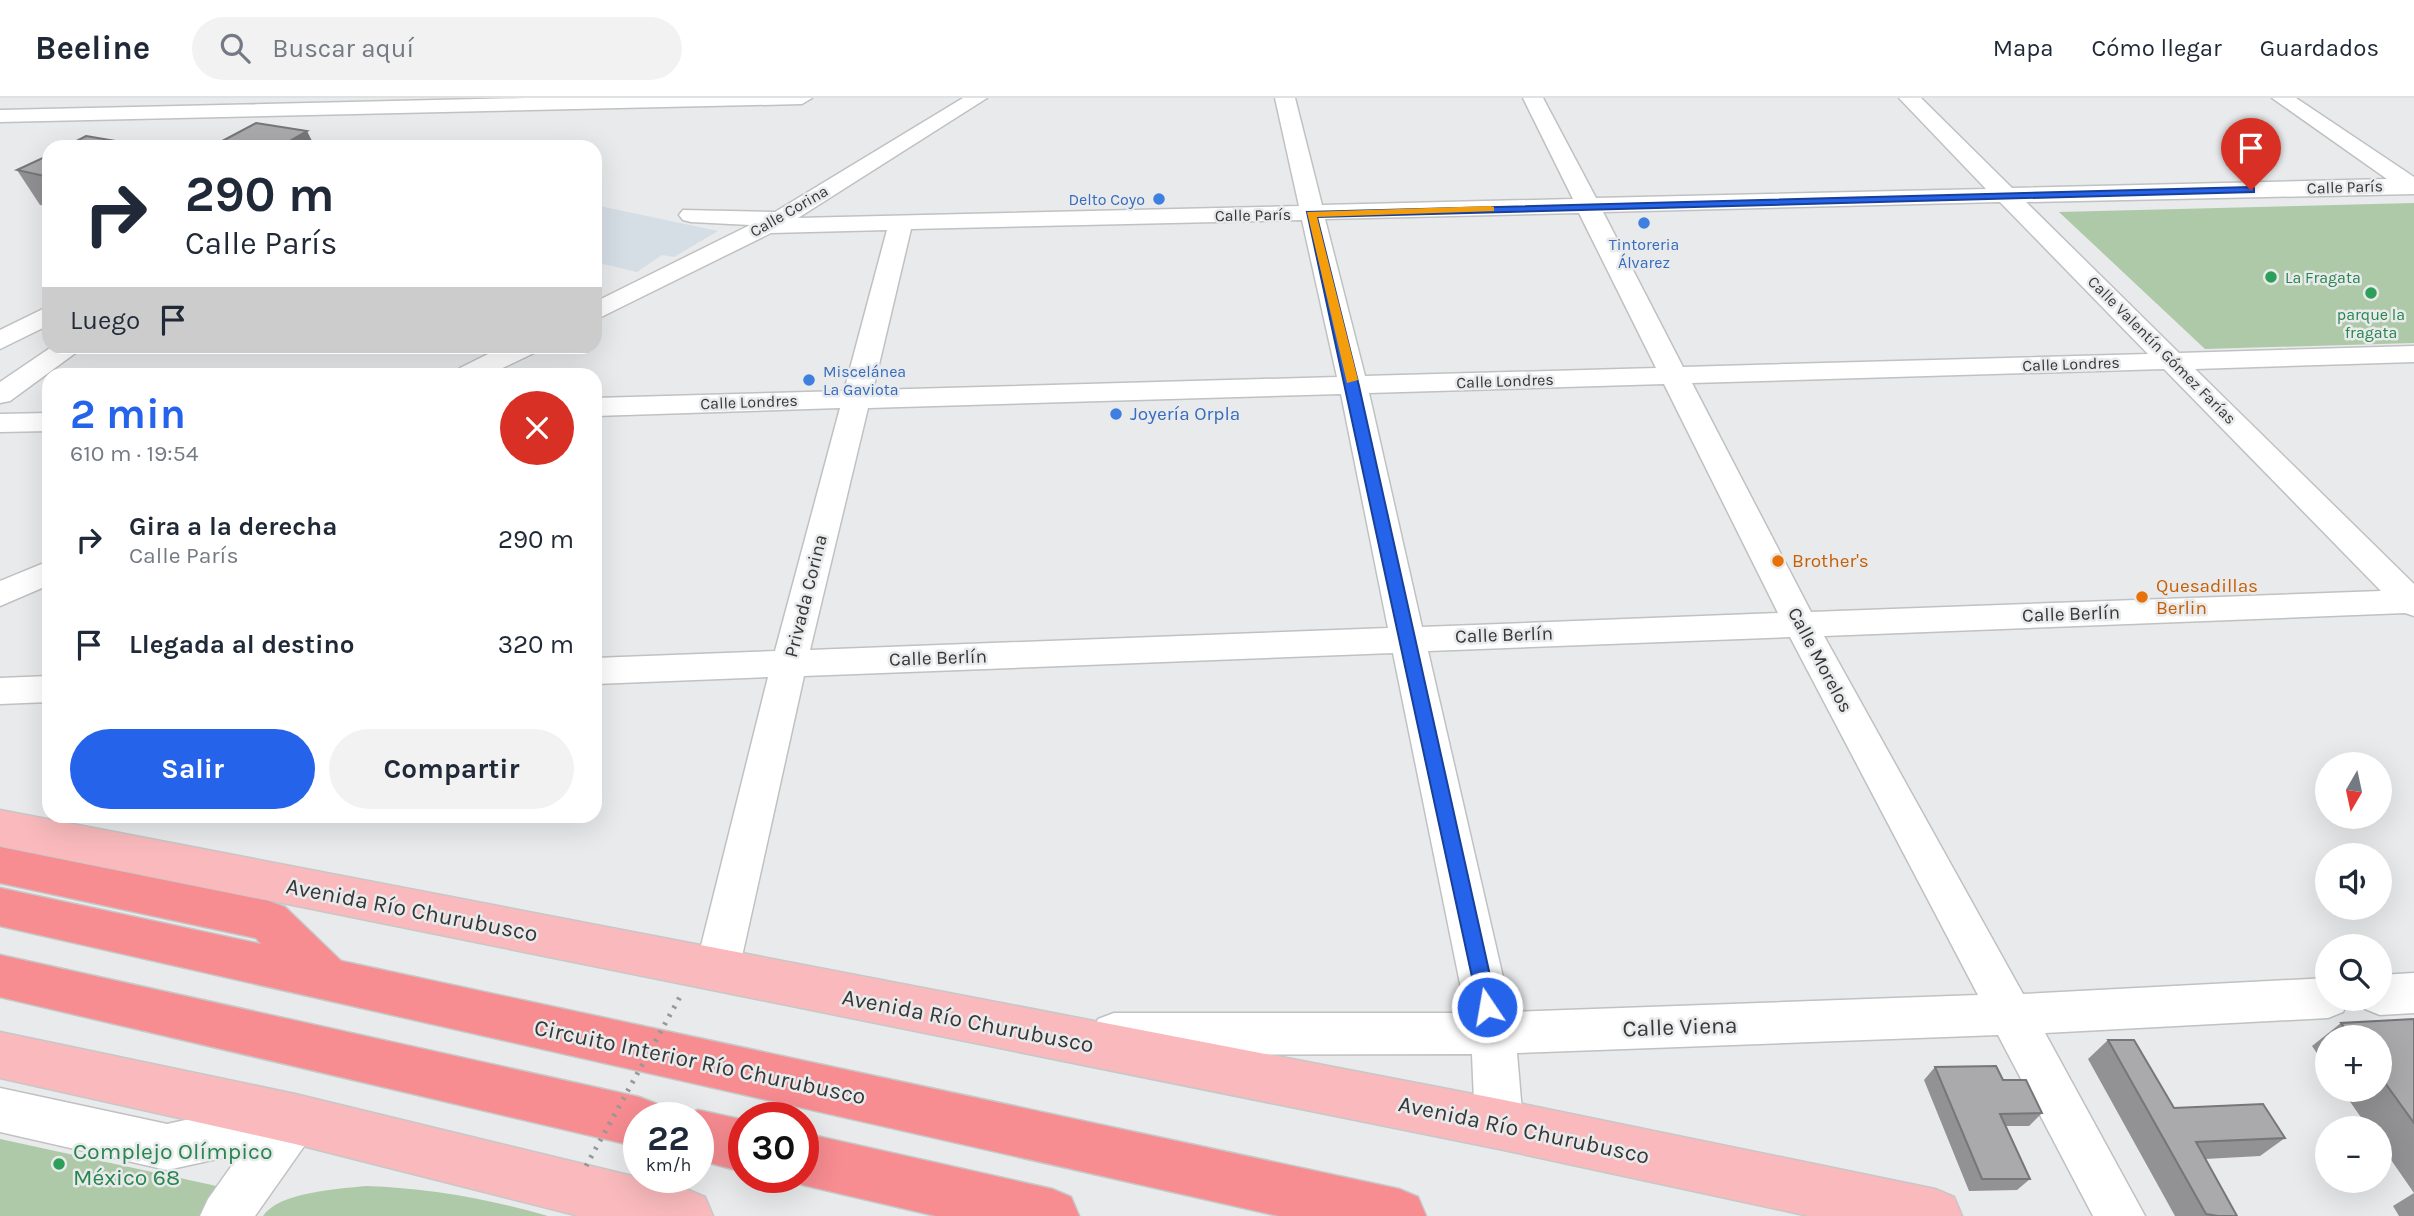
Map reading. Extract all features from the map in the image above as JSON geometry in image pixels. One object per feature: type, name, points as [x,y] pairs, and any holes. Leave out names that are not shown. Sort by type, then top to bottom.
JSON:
[{"type":"highway","points":[[0,865],[269,921],[327,979]]},
{"type":"highway","name":"Circuito Interior Río Churubusco","points":[[0,907],[1399,1216]]},
{"type":"highway","points":[[0,976],[623,1118]]},
{"type":"highway","points":[[819,1163],[1052,1216]]},
{"type":"main road","name":"Avenida Río Churubusco","points":[[0,828],[699,983],[1032,1034],[1499,1124],[1935,1216]]},
{"type":"main road","points":[[0,1055],[295,1119],[686,1216]]},
{"type":"street","points":[[263,130],[336,98]]},
{"type":"street","points":[[0,117],[802,98]]},
{"type":"street","name":"Calle Corina","points":[[602,308],[771,223],[977,98]]},
{"type":"street","points":[[1285,98],[1353,386],[1405,638],[1493,1033],[1499,1124]]},
{"type":"street","name":"Calle Morelos","points":[[1534,98],[1672,376],[1800,624],[2120,1216]]},
{"type":"street","name":"Calle Valentín Gómez Farías","points":[[1909,98],[2413,602]]},
{"type":"street","points":[[2282,98],[2413,186]]},
{"type":"street","name":"Calle París","points":[[691,215],[771,223],[901,223],[2413,186]]},
{"type":"street","name":"Privada Corina","points":[[699,983],[789,664],[854,399],[901,223]]},
{"type":"street","points":[[0,341],[42,318]]},
{"type":"street","points":[[0,396],[60,354]]},
{"type":"street","points":[[482,368],[510,354]]},
{"type":"street","name":"Calle Londres","points":[[602,407],[2414,354]]},
{"type":"street","points":[[0,424],[42,422]]},
{"type":"street","points":[[0,595],[42,575]]},
{"type":"street","name":"Calle Berlín","points":[[602,671],[1405,638],[2413,602]]},
{"type":"street","points":[[0,691],[42,689]]},
{"type":"street","points":[[2392,994],[2414,993]]},
{"type":"street","name":"Calle Viena","points":[[1032,1034],[1493,1033],[2013,1014],[2315,999]]},
{"type":"street","points":[[0,1110],[167,1147],[295,1119]]},
{"type":"street","points":[[225,1216],[295,1119]]},
{"type":"path","points":[[586,1166],[699,983]]},
{"type":"shaded area","points":[[602,206],[718,231],[674,257],[662,255],[637,272],[602,264]]},
{"type":"green space","name":"La Fragata","points":[[2414,203],[2414,343],[2205,349],[2059,212]]},
{"type":"green space","name":"Complejo Olímpico México 68","points":[[0,1139],[235,1190],[216,1216],[0,1216]]},
{"type":"green space","points":[[366,1186],[458,1195],[548,1216],[263,1216],[271,1208],[295,1197],[325,1190]]},
{"type":"building","points":[[256,123],[307,131],[291,140],[224,140]]},
{"type":"building","points":[[86,136],[110,140],[78,140]]},
{"type":"building","points":[[42,158],[42,175],[17,170]]},
{"type":"building","points":[[2414,1019],[2414,1123],[2392,1093],[2392,1025],[2341,1023]]},
{"type":"building","points":[[2108,1040],[2134,1040],[2174,1108],[2263,1104],[2285,1138],[2196,1142],[2237,1216],[2206,1214]]},
{"type":"building","points":[[1996,1066],[2003,1080],[2026,1080],[2042,1113],[2000,1114],[2030,1179],[1982,1179],[1935,1067]]},
{"type":"slow traffic","points":[[1351,380],[1311,214],[1490,209]]},
{"type":"place","name":"Delto Coyo","points":[[1159,199]]},
{"type":"place","name":"Tintoreria Álvarez","points":[[1644,223]]},
{"type":"place","name":"La Fragata","points":[[2271,277]]},
{"type":"place","name":"parque la fragata","points":[[2371,293]]},
{"type":"place","name":"Miscelánea La Gaviota","points":[[809,380]]},
{"type":"place","name":"Joyería Orpla","points":[[1116,414]]},
{"type":"place","name":"Brother's","points":[[1778,561]]},
{"type":"place","name":"Quesadillas Berlin","points":[[2142,597]]},
{"type":"place","name":"Complejo Olímpico México 68","points":[[59,1164]]},
{"type":"route","points":[[1487,1007],[1405,638],[1353,386],[1311,214],[2251,190]]}]
